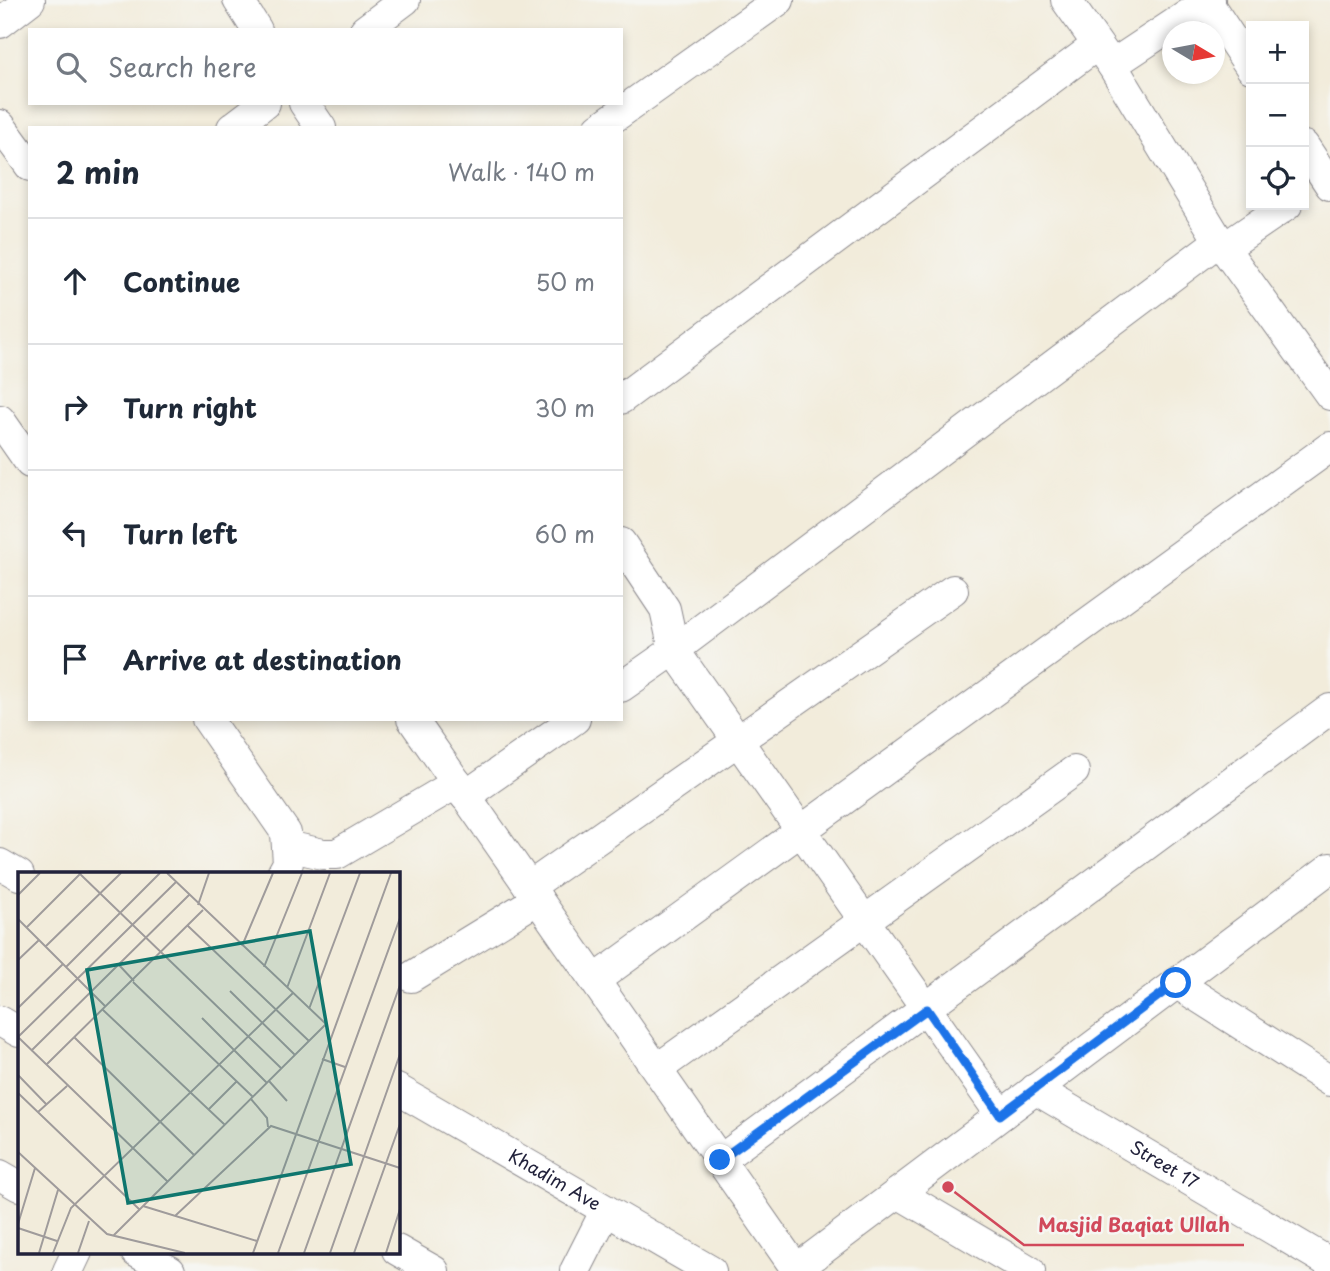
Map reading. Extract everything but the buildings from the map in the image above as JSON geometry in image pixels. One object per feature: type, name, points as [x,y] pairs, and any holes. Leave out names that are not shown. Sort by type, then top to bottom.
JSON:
[{"type":"street","points":[[0,23],[30,0]]},
{"type":"street","points":[[237,0],[256,28]]},
{"type":"street","points":[[368,28],[405,0]]},
{"type":"street","points":[[602,126],[779,0]]},
{"type":"street","points":[[1066,0],[1105,55],[1222,244],[1330,395]]},
{"type":"street","points":[[623,398],[1105,55],[1208,1],[1246,60]]},
{"type":"street","points":[[235,126],[262,105]]},
{"type":"street","points":[[305,105],[320,126]]},
{"type":"street","points":[[0,125],[28,163]]},
{"type":"street","points":[[1304,147],[1320,186]]},
{"type":"street","points":[[623,686],[1222,244],[1279,210]]},
{"type":"street","points":[[0,420],[28,460]]},
{"type":"street","points":[[594,980],[1330,447]]},
{"type":"street","points":[[623,546],[665,609],[674,650],[1000,1115]]},
{"type":"street","points":[[411,977],[534,893],[738,741],[953,590]]},
{"type":"street","points":[[720,1160],[1330,709]]},
{"type":"street","points":[[208,721],[286,833],[285,860],[337,854],[461,789],[570,721]]},
{"type":"street","points":[[413,721],[795,1270],[1176,983],[1324,881]]},
{"type":"street","points":[[657,1069],[1074,771]]},
{"type":"street","points":[[0,864],[18,874]]},
{"type":"street","points":[[1176,983],[1330,1081]]},
{"type":"street","points":[[0,1021],[18,1031]]},
{"type":"street","name":"Street 17","points":[[1035,1089],[1330,1263]]},
{"type":"street","name":"Khadim Ave","points":[[399,1090],[711,1271]]},
{"type":"street","points":[[0,1175],[18,1185]]},
{"type":"street","points":[[898,1192],[1030,1271]]},
{"type":"street","points":[[575,1271],[607,1210]]},
{"type":"street","points":[[399,1251],[434,1271]]},
{"type":"street","points":[[68,1271],[76,1254]]},
{"type":"street","points":[[140,1254],[170,1271]]},
{"type":"place","name":"Masjid Baqiat Ullah","points":[[948,1187]]},
{"type":"route","points":[[720,1160],[927,1009],[1000,1115],[1176,983]]}]
